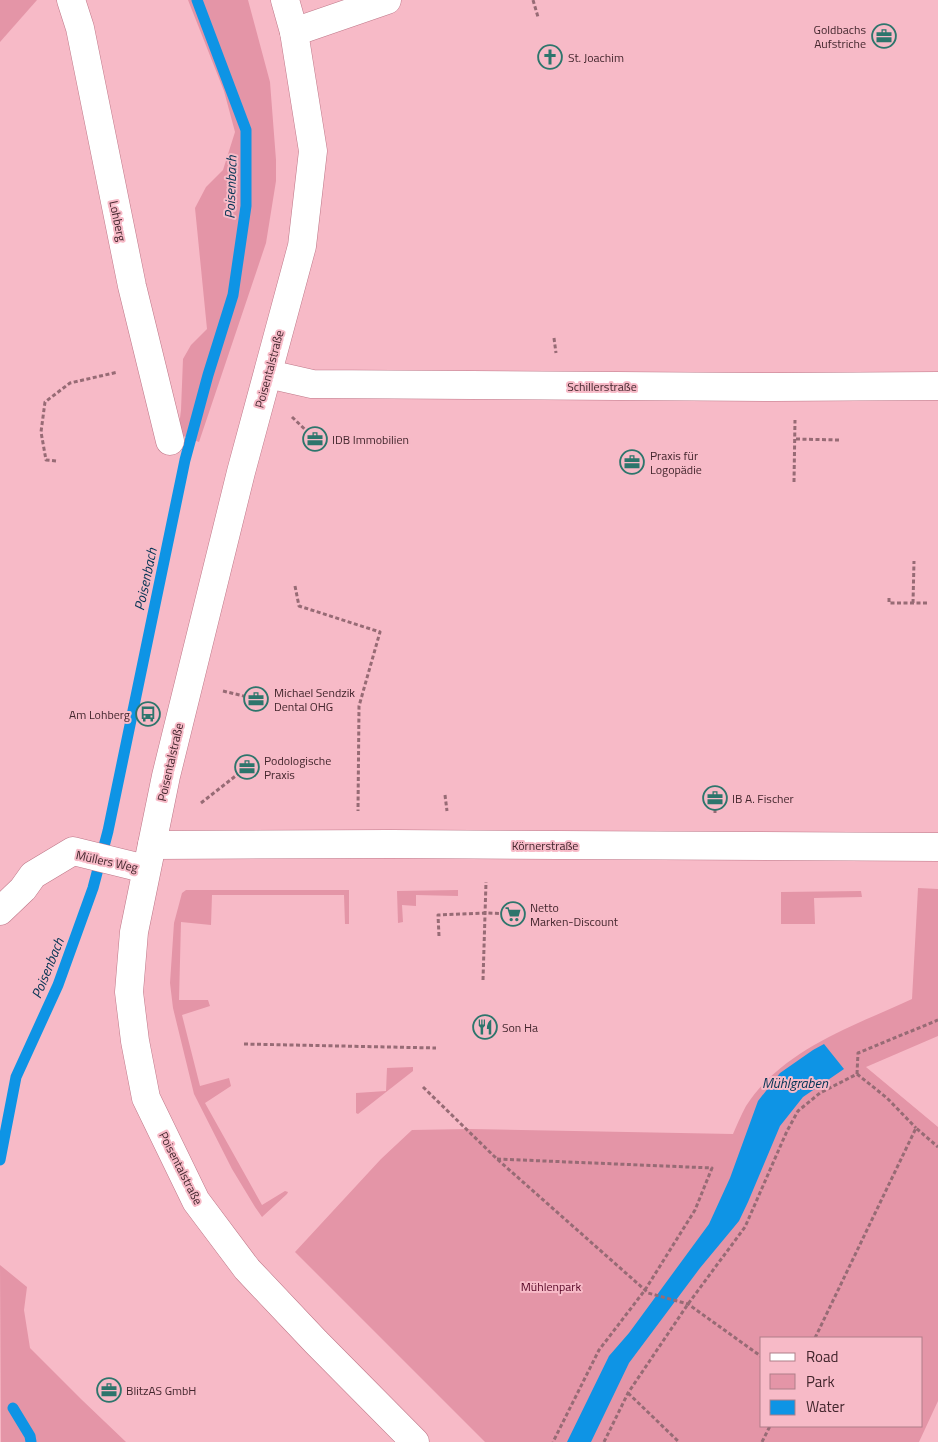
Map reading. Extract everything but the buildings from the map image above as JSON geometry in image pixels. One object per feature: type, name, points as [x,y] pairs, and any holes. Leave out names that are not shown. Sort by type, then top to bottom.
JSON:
[{"type":"street","name":"Lohberg","points":[[71,0],[80,28],[115,208],[150,364],[170,441]]},
{"type":"street","name":"Poisentalstraße","points":[[285,0],[294,32],[314,150],[302,246],[241,472],[166,776],[134,932],[130,992],[135,1041],[146,1098],[196,1201],[247,1269],[415,1442]]},
{"type":"street","points":[[294,32],[387,0]]},
{"type":"street","name":"Schillerstraße","points":[[268,374],[312,384],[938,386]]},
{"type":"street","name":"Körnerstraße","points":[[149,857],[391,844],[938,847]]},
{"type":"street","name":"Müllers Weg","points":[[0,911],[23,889],[32,875],[73,851],[101,858],[149,857]]},
{"type":"path","points":[[533,0],[538,17]]},
{"type":"path","points":[[554,338],[555,348]]},
{"type":"path","points":[[56,461],[46,460],[41,432],[45,402],[70,384],[150,364]]},
{"type":"path","points":[[292,417],[315,439]]},
{"type":"path","points":[[794,482],[795,421]]},
{"type":"path","points":[[796,440],[839,440]]},
{"type":"path","points":[[913,603],[914,561]]},
{"type":"path","points":[[295,586],[299,606],[380,632],[359,706],[357,809]]},
{"type":"path","points":[[889,598],[889,603],[928,603]]},
{"type":"path","points":[[217,689],[256,700]]},
{"type":"path","points":[[201,803],[247,767]]},
{"type":"path","points":[[445,795],[447,809]]},
{"type":"path","points":[[715,798],[715,806]]},
{"type":"path","points":[[483,980],[486,882]]},
{"type":"path","points":[[439,936],[438,915],[513,914]]},
{"type":"path","points":[[857,1074],[858,1053],[938,1020]]},
{"type":"path","points":[[244,1044],[436,1048]]},
{"type":"path","points":[[857,1074],[938,1146]]},
{"type":"path","points":[[604,1442],[628,1393],[688,1304],[745,1227],[787,1131],[798,1111],[820,1092],[857,1074]]},
{"type":"path","points":[[423,1087],[497,1159],[646,1291],[688,1304],[760,1356]]},
{"type":"path","points":[[815,1337],[916,1128]]},
{"type":"path","points":[[497,1159],[712,1168],[694,1210],[646,1291],[599,1350],[553,1442]]},
{"type":"path","points":[[628,1393],[679,1442]]},
{"type":"path","points":[[762,1442],[770,1427]]},
{"type":"green space","points":[[0,0],[37,0],[0,42]]},
{"type":"green space","points":[[188,0],[248,0],[270,82],[276,160],[276,181],[266,243],[199,442],[178,434],[183,359],[191,345],[207,329],[195,208],[206,187],[223,170],[235,132],[224,91]]},
{"type":"green space","name":"Mühlenpark","points":[[918,888],[938,889],[938,1036],[866,1067],[938,1127],[938,1401],[919,1442],[485,1442],[295,1252],[381,1159],[412,1130],[470,1129],[733,1134],[746,1106],[761,1086],[779,1069],[799,1054],[844,1030],[912,999]]},
{"type":"green space","points":[[186,890],[349,890],[349,924],[345,924],[344,895],[212,895],[211,925],[181,922],[179,1000],[208,1000],[210,1006],[182,1015],[200,1086],[229,1078],[231,1086],[205,1103],[262,1205],[285,1191],[288,1192],[262,1217],[232,1169],[194,1094],[173,1008],[170,983],[174,923],[182,893]]},
{"type":"green space","points":[[458,890],[458,896],[416,895],[416,906],[402,905],[403,922],[398,923],[397,891]]},
{"type":"green space","points":[[861,891],[862,897],[814,898],[815,924],[781,924],[781,892]]},
{"type":"green space","points":[[413,1067],[413,1071],[358,1114],[356,1113],[356,1093],[386,1091],[387,1068]]},
{"type":"green space","points":[[0,1265],[27,1287],[24,1310],[30,1348],[126,1442],[1,1442]]},
{"type":"water","name":"Mühlgraben","points":[[824,1044],[844,1069],[803,1097],[780,1126],[739,1221],[700,1268],[629,1363],[591,1442],[567,1442],[609,1356],[629,1333],[709,1224],[730,1178],[758,1101],[780,1073]]},
{"type":"waterway","name":"Poisenbach","points":[[0,1160],[16,1077],[58,985],[93,888],[108,831],[185,460],[208,375],[233,295],[246,206],[246,130],[197,0]]},
{"type":"waterway","name":"Poisenbach","points":[[13,1408],[30,1436],[31,1442]]},
{"type":"place","name":"Goldbachs Aufstriche","points":[[884,36]]},
{"type":"place","name":"St. Joachim","points":[[550,57]]},
{"type":"place","name":"IDB Immobilien","points":[[315,439]]},
{"type":"place","name":"Praxis für Logopädie","points":[[632,462]]},
{"type":"place","name":"Michael Sendzik Dental OHG","points":[[256,699]]},
{"type":"place","name":"Am Lohberg","points":[[148,714]]},
{"type":"place","name":"Podologische Praxis","points":[[247,767]]},
{"type":"place","name":"IB A. Fischer","points":[[715,798]]},
{"type":"place","name":"Netto Marken-Discount","points":[[513,914]]},
{"type":"place","name":"Son Ha","points":[[485,1027]]},
{"type":"place","name":"BlitzAS GmbH","points":[[109,1390]]}]
